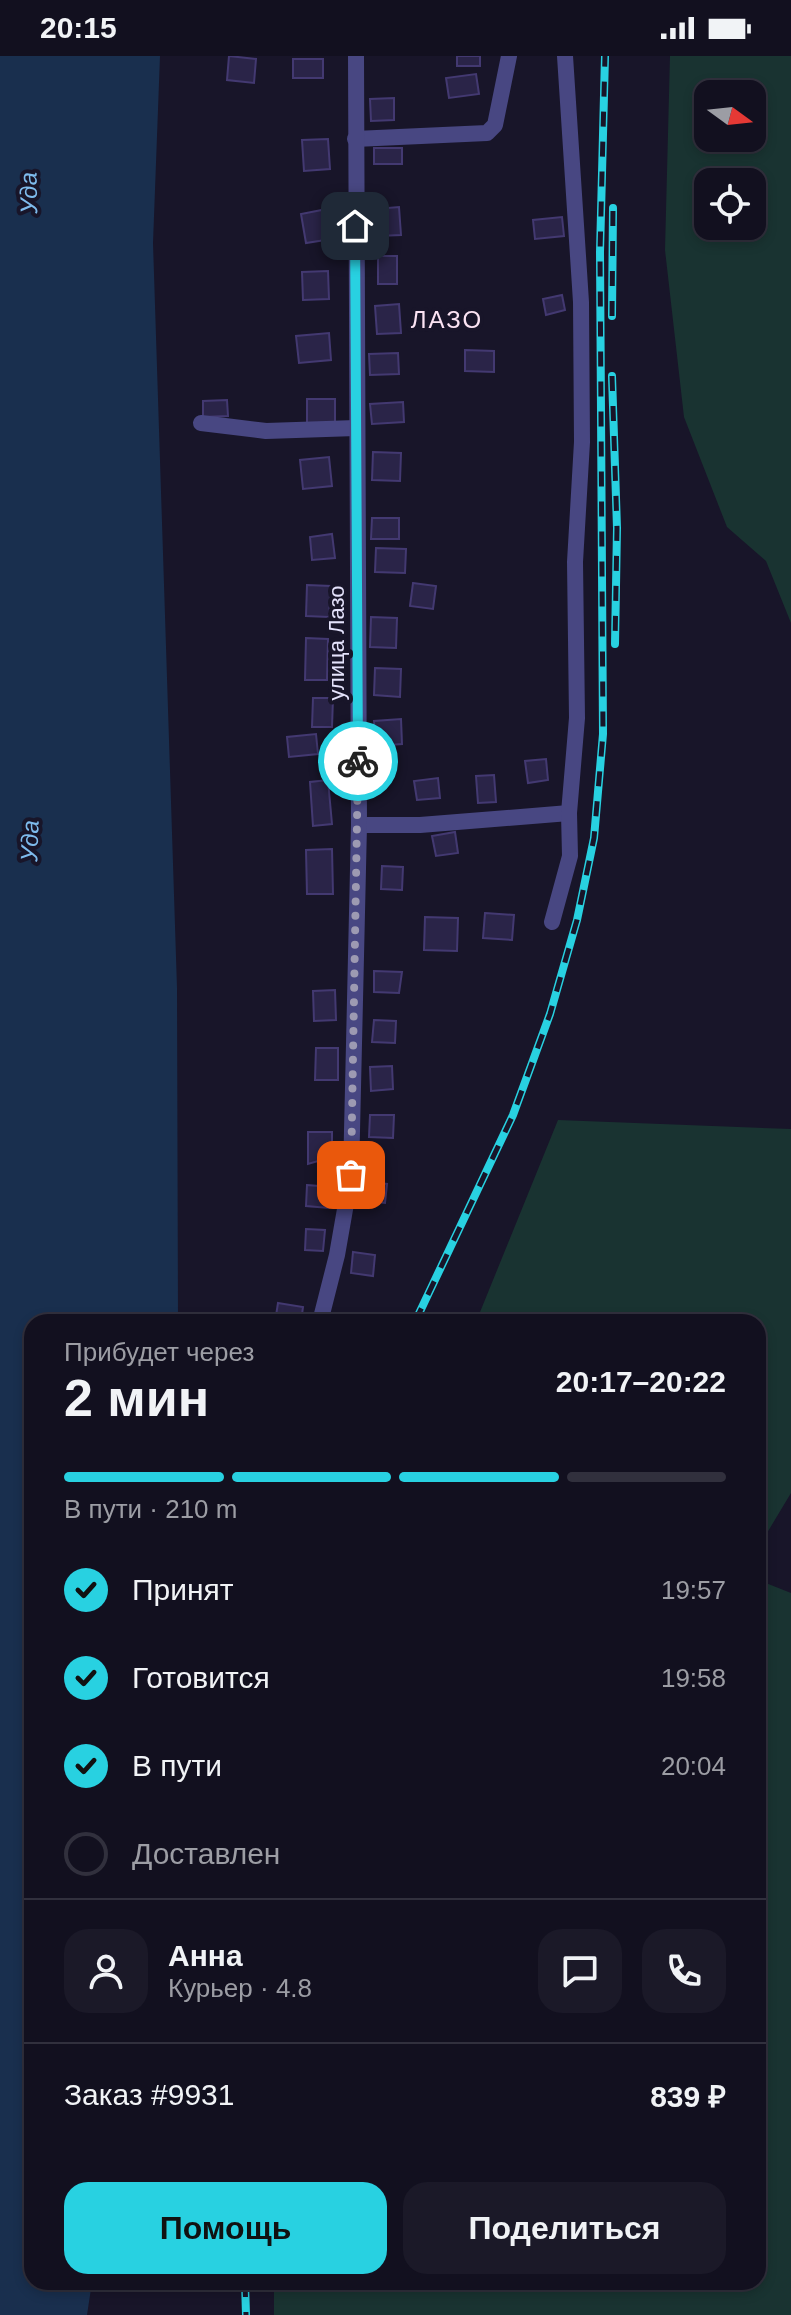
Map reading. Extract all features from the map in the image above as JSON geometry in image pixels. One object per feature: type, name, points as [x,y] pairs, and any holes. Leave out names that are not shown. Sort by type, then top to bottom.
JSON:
[{"type":"street","name":"улица Лазо","points":[[322,1314],[337,1255],[351,1175],[359,825],[356,56]]},
{"type":"street","points":[[355,139],[487,133],[495,125],[509,56]]},
{"type":"street","points":[[552,922],[570,856],[569,813],[577,718],[575,562],[582,442],[581,302],[565,56]]},
{"type":"street","points":[[201,423],[266,431],[356,428]]},
{"type":"street","points":[[359,825],[420,825],[569,813]]},
{"type":"green space","points":[[670,56],[791,56],[791,623],[766,561],[727,527],[684,417],[665,250]]},
{"type":"green space","points":[[558,1120],[791,1129],[791,1493],[766,1535],[766,1314],[479,1314]]},
{"type":"green space","points":[[766,1583],[791,1593],[791,2315],[274,2315],[274,2290],[766,2290]]},
{"type":"water","name":"Уда","points":[[0,56],[160,56],[153,243],[177,988],[178,1314],[24,1314],[24,2290],[91,2290],[87,2315],[0,2315]]},
{"type":"building","points":[[229,56],[256,59],[254,83],[227,80]]},
{"type":"building","points":[[457,56],[480,56],[480,66],[457,66]]},
{"type":"building","points":[[293,59],[323,59],[323,78],[293,78]]},
{"type":"building","points":[[476,74],[479,94],[449,98],[446,78]]},
{"type":"building","points":[[394,98],[394,120],[371,121],[370,99]]},
{"type":"building","points":[[328,139],[330,169],[304,171],[302,140]]},
{"type":"building","points":[[374,148],[402,148],[402,164],[374,164]]},
{"type":"building","points":[[399,207],[401,235],[378,236],[376,209]]},
{"type":"building","points":[[327,209],[332,239],[306,243],[301,214]]},
{"type":"building","points":[[562,217],[564,236],[535,239],[533,220]]},
{"type":"building","points":[[378,256],[397,256],[397,284],[378,284]]},
{"type":"building","points":[[328,271],[329,299],[303,300],[302,272]]},
{"type":"building","points":[[562,295],[565,310],[546,315],[543,299]]},
{"type":"building","points":[[399,304],[401,333],[377,334],[375,306]]},
{"type":"building","points":[[329,333],[331,360],[299,363],[296,336]]},
{"type":"building","points":[[465,350],[494,351],[494,372],[465,371]]},
{"type":"building","points":[[398,353],[399,374],[370,375],[369,354]]},
{"type":"building","points":[[307,399],[335,399],[335,423],[307,423]]},
{"type":"building","points":[[227,400],[228,416],[203,417],[203,401]]},
{"type":"building","points":[[403,402],[404,422],[372,424],[370,404]]},
{"type":"building","points":[[373,452],[401,453],[400,481],[372,480]]},
{"type":"building","points":[[329,457],[332,486],[303,489],[300,460]]},
{"type":"building","points":[[372,518],[399,518],[399,539],[371,539]]},
{"type":"building","points":[[332,534],[335,558],[312,560],[310,537]]},
{"type":"building","points":[[376,548],[406,549],[405,573],[375,572]]},
{"type":"building","points":[[413,583],[436,586],[433,609],[410,606]]},
{"type":"building","points":[[307,585],[331,586],[329,617],[306,616]]},
{"type":"building","points":[[371,617],[397,618],[396,648],[370,647]]},
{"type":"building","points":[[306,638],[328,639],[327,680],[305,680]]},
{"type":"building","points":[[375,668],[401,669],[400,697],[374,695]]},
{"type":"building","points":[[313,698],[333,698],[332,727],[312,727]]},
{"type":"building","points":[[401,719],[402,744],[376,746],[374,721]]},
{"type":"building","points":[[316,734],[318,754],[289,757],[287,737]]},
{"type":"building","points":[[546,759],[548,780],[528,783],[525,761]]},
{"type":"building","points":[[494,775],[496,802],[478,803],[476,776]]},
{"type":"building","points":[[438,778],[440,798],[417,800],[414,781]]},
{"type":"building","points":[[328,780],[332,824],[313,826],[310,782]]},
{"type":"building","points":[[455,832],[458,853],[436,856],[432,836]]},
{"type":"building","points":[[332,849],[333,894],[307,894],[306,850]]},
{"type":"building","points":[[382,866],[403,867],[402,890],[381,889]]},
{"type":"building","points":[[485,913],[514,915],[512,940],[483,938]]},
{"type":"building","points":[[425,917],[458,918],[457,951],[424,950]]},
{"type":"building","points":[[374,971],[402,972],[399,993],[374,992]]},
{"type":"building","points":[[335,990],[336,1020],[314,1021],[313,991]]},
{"type":"building","points":[[374,1020],[396,1021],[395,1043],[372,1042]]},
{"type":"building","points":[[316,1048],[338,1048],[338,1080],[315,1080]]},
{"type":"building","points":[[392,1066],[393,1089],[371,1091],[370,1067]]},
{"type":"building","points":[[370,1115],[394,1115],[393,1138],[369,1137]]},
{"type":"building","points":[[308,1132],[332,1132],[332,1157],[308,1164]]},
{"type":"building","points":[[362,1181],[387,1184],[385,1203],[360,1200]]},
{"type":"building","points":[[307,1185],[331,1187],[329,1208],[306,1206]]},
{"type":"building","points":[[306,1229],[325,1230],[323,1251],[305,1250]]},
{"type":"building","points":[[353,1252],[375,1255],[373,1276],[351,1273]]},
{"type":"building","points":[[278,1303],[303,1307],[302,1314],[276,1314]]},
{"type":"railway","points":[[419,1314],[513,1115],[550,1014],[577,920],[594,838],[603,734],[600,252],[605,56]]},
{"type":"railway","points":[[612,316],[613,208]]},
{"type":"railway","points":[[612,376],[617,528],[615,644]]},
{"type":"railway","points":[[245,2290],[246,2315]]},
{"type":"way so far","points":[[351,1175],[358,761]]},
{"type":"district","name":"ЛАЗО","points":[[447,320]]},
{"type":"route","points":[[355,226],[358,761]]}]
